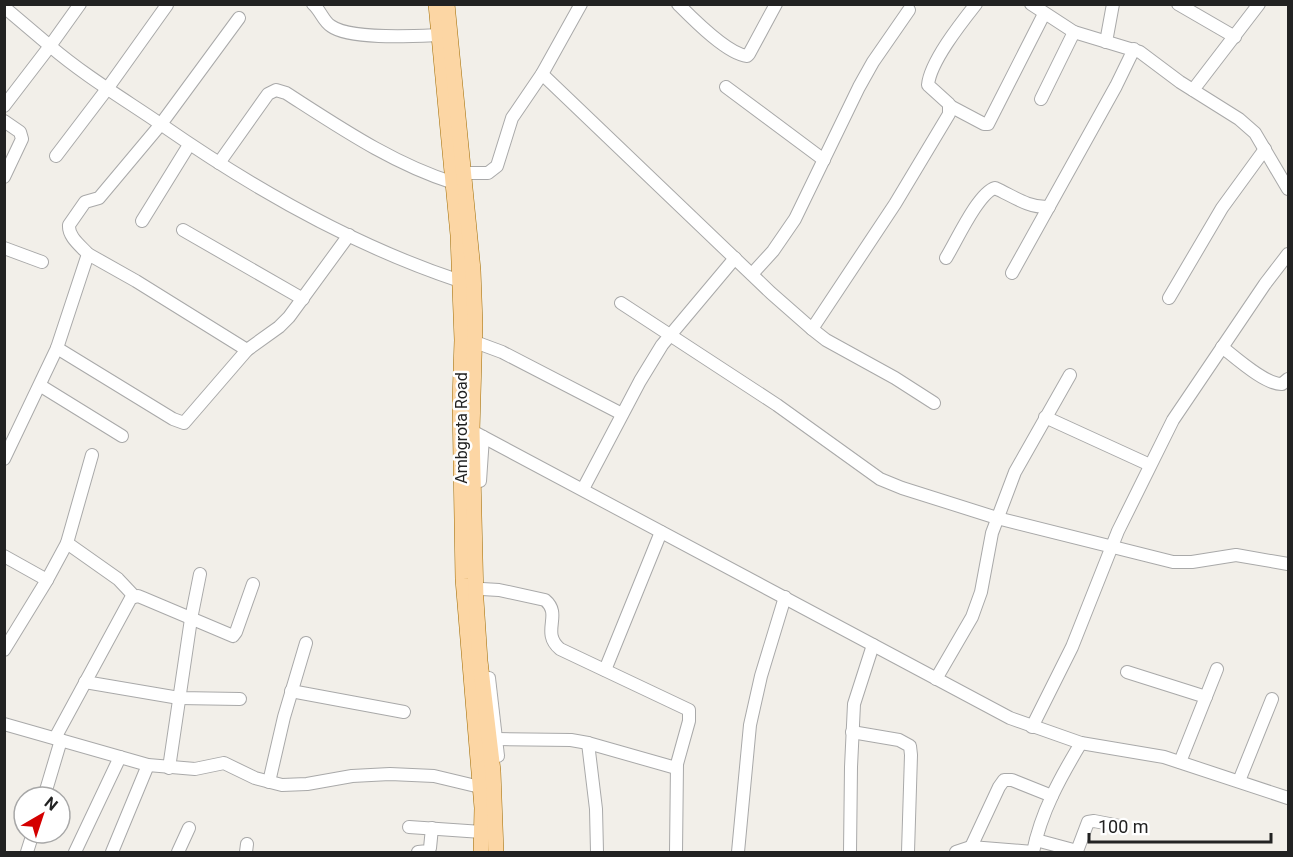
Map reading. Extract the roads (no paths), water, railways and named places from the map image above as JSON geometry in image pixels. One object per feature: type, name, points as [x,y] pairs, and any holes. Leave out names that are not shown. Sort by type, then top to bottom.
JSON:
[{"type":"main road","name":"Ambgrota Road","points":[[436,4],[459,178],[463,579],[480,787],[481,852]]},
{"type":"main road","points":[[447,4],[459,178],[473,270],[477,434],[476,600],[480,661],[493,771],[496,852]]},
{"type":"street","points":[[4,106],[80,4]]},
{"type":"street","points":[[56,156],[107,89],[166,4]]},
{"type":"street","points":[[313,4],[329,25],[343,32],[397,36],[440,35]]},
{"type":"street","points":[[219,163],[268,94],[276,90],[286,93],[352,135],[416,170],[459,178],[488,172],[497,166],[512,118],[542,74],[581,4]]},
{"type":"street","points":[[678,4],[702,28],[734,52],[747,56],[776,4]]},
{"type":"street","points":[[976,4],[951,38],[928,82],[930,88],[950,106],[984,124],[988,124],[1044,14]]},
{"type":"street","points":[[1031,4],[1074,32],[1134,50],[1246,124],[1255,133],[1288,189]]},
{"type":"street","points":[[1106,42],[1113,4]]},
{"type":"street","points":[[1178,4],[1235,37]]},
{"type":"street","points":[[1193,90],[1259,4]]},
{"type":"street","points":[[4,7],[75,68],[189,145],[286,203],[349,235],[416,267],[460,281]]},
{"type":"street","points":[[752,274],[786,234],[859,87],[873,62],[909,10]]},
{"type":"street","points":[[239,18],[161,124],[99,198],[85,202],[68,229],[88,254],[136,280],[247,350]]},
{"type":"street","points":[[1041,99],[1074,32]]},
{"type":"street","points":[[1011,273],[1134,50]]},
{"type":"street","points":[[542,74],[812,329],[826,340],[895,378],[934,403]]},
{"type":"street","points":[[726,87],[824,160]]},
{"type":"street","points":[[812,329],[895,204],[949,114],[950,106]]},
{"type":"street","points":[[4,121],[20,132],[22,139],[4,177]]},
{"type":"street","points":[[142,221],[189,145]]},
{"type":"street","points":[[1169,298],[1222,208],[1265,149]]},
{"type":"street","points":[[946,258],[980,201],[991,189],[995,188],[1030,205],[1049,207]]},
{"type":"street","points":[[183,230],[303,299]]},
{"type":"street","points":[[57,348],[182,423],[247,350],[279,327],[303,299],[349,235]]},
{"type":"street","points":[[4,248],[42,262]]},
{"type":"street","points":[[4,459],[57,348],[88,254]]},
{"type":"street","points":[[1032,727],[1072,647],[1112,547],[1173,420],[1288,254]]},
{"type":"street","points":[[583,489],[640,381],[670,334],[735,258]]},
{"type":"street","points":[[621,303],[777,405],[880,479],[910,491],[997,518],[1173,562],[1192,562],[1236,555],[1288,564]]},
{"type":"street","points":[[475,342],[502,352],[622,414]]},
{"type":"street","points":[[1222,347],[1273,382],[1282,384],[1288,379]]},
{"type":"street","points":[[936,679],[959,642],[975,609],[981,592],[992,533],[1015,472],[1070,375]]},
{"type":"street","points":[[40,386],[122,436]]},
{"type":"street","points":[[1045,417],[1150,465]]},
{"type":"street","points":[[477,434],[1010,718],[1081,743],[1164,757],[1288,798]]},
{"type":"street","points":[[477,434],[483,616],[497,740],[502,852]]},
{"type":"street","points":[[4,650],[67,543],[92,455]]},
{"type":"street","points":[[605,670],[661,532]]},
{"type":"street","points":[[67,543],[118,579],[134,596],[234,635],[253,584]]},
{"type":"street","points":[[4,556],[47,580]]},
{"type":"street","points":[[169,768],[200,574]]},
{"type":"street","points":[[482,589],[499,590],[545,600],[552,608],[550,631],[555,645],[560,649],[689,710],[689,721],[676,768],[676,852]]},
{"type":"street","points":[[47,785],[58,739],[128,600],[134,596]]},
{"type":"street","points":[[738,852],[750,725],[761,676],[785,597]]},
{"type":"street","points":[[269,782],[291,691],[306,643]]},
{"type":"street","points":[[850,852],[852,732],[857,692],[873,645]]},
{"type":"street","points":[[1180,762],[1217,669]]},
{"type":"street","points":[[1128,672],[1206,696]]},
{"type":"street","points":[[85,682],[179,698],[240,699]]},
{"type":"street","points":[[291,691],[404,712]]},
{"type":"street","points":[[1239,782],[1272,699]]},
{"type":"street","points":[[4,724],[148,765],[195,768],[224,763],[245,774],[269,782],[296,785],[352,776],[418,775],[444,778],[480,787]]},
{"type":"street","points":[[852,732],[899,740],[910,746],[908,852]]},
{"type":"street","points":[[497,740],[571,740],[676,768]]},
{"type":"street","points":[[588,743],[596,809],[597,852]]},
{"type":"street","points":[[1034,848],[1052,796],[1081,743]]},
{"type":"street","points":[[75,852],[120,757]]},
{"type":"street","points":[[112,852],[148,765]]},
{"type":"street","points":[[971,847],[1004,780],[1012,780],[1052,796]]},
{"type":"street","points":[[957,852],[971,847],[1077,851],[1086,824],[1090,821],[1120,826]]},
{"type":"street","points":[[409,827],[482,832]]},
{"type":"street","points":[[178,852],[189,828]]},
{"type":"street","points":[[418,852],[428,851],[430,848],[432,828]]}]
